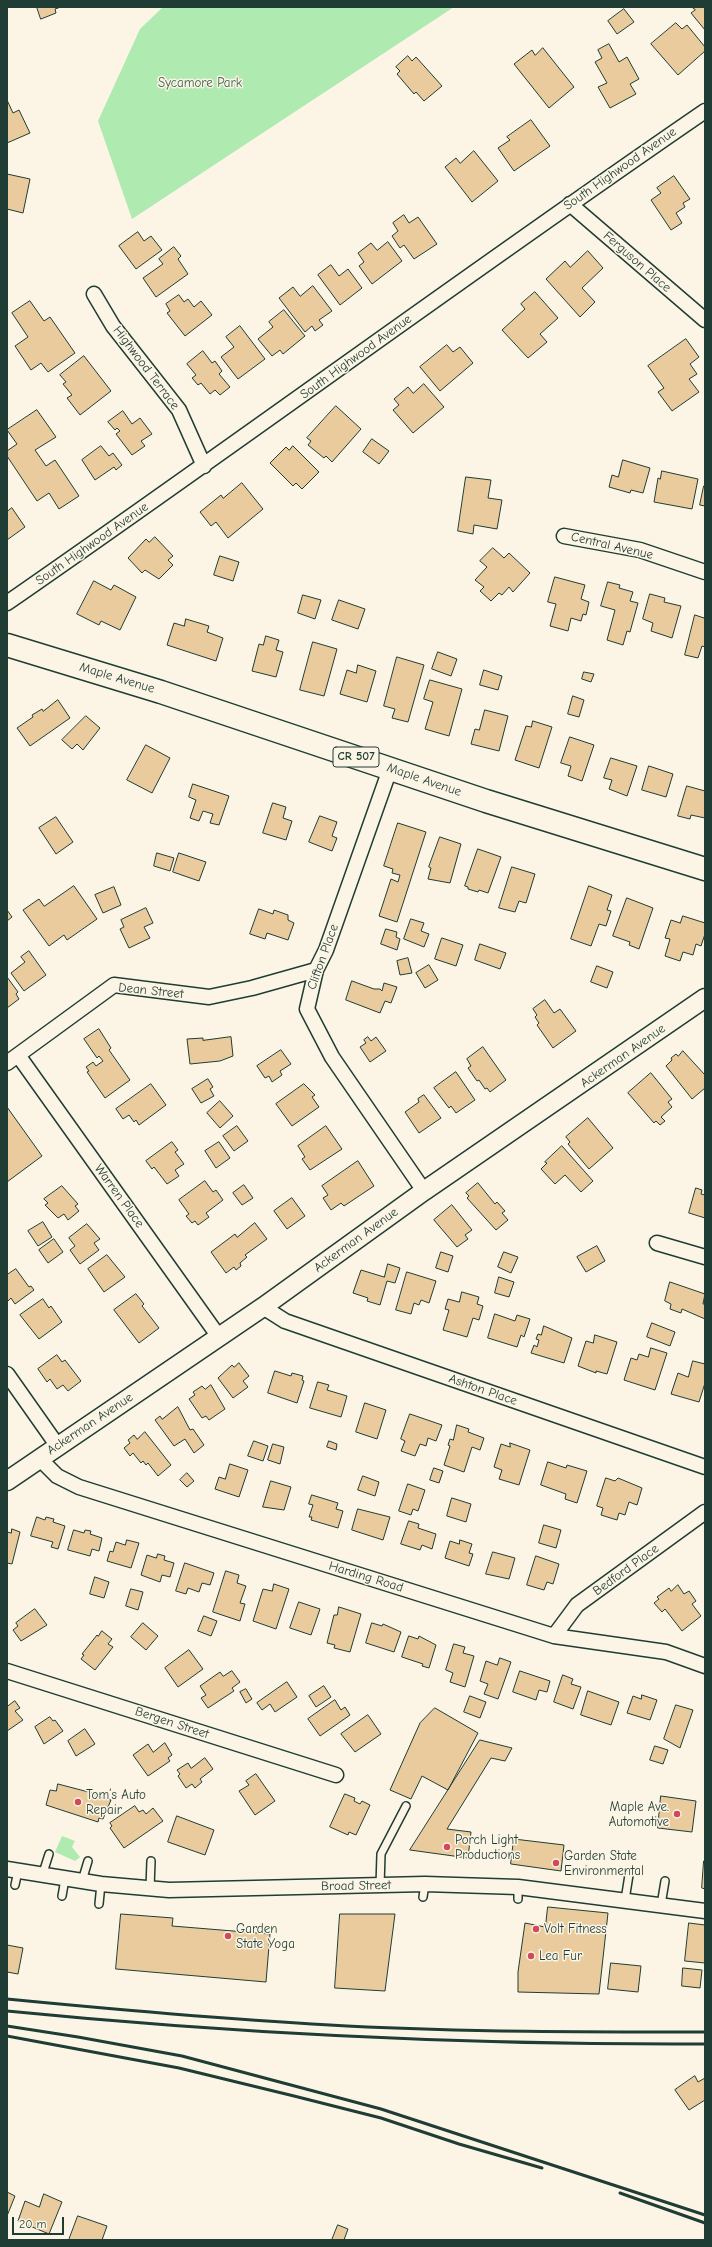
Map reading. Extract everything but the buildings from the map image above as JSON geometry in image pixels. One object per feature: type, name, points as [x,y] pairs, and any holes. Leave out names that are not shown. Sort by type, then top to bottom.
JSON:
[{"type":"main road","name":"Maple Avenue","points":[[7,645],[161,692],[486,801],[705,869]]},
{"type":"street","name":"South Highwood Avenue","points":[[7,603],[204,466],[570,204],[705,111]]},
{"type":"street","name":"Ferguson Place","points":[[570,204],[705,320]]},
{"type":"street","name":"Highwood Terrace","points":[[94,294],[113,326],[179,410],[204,466]]},
{"type":"street","name":"Central Avenue","points":[[564,536],[640,550],[705,572]]},
{"type":"street","name":"Clifton Place","points":[[390,769],[326,950],[316,970],[306,1009],[318,1034],[332,1057],[424,1191]]},
{"type":"street","name":"Dean Street","points":[[12,1059],[114,985],[209,997],[252,988],[316,970]]},
{"type":"street","name":"Ackerman Avenue","points":[[7,1481],[57,1445],[263,1307],[424,1191],[705,998]]},
{"type":"street","name":"Warren Place","points":[[12,1059],[219,1337]]},
{"type":"street","points":[[657,1243],[705,1257]]},
{"type":"street","name":"Ashton Place","points":[[263,1307],[285,1321],[705,1467]]},
{"type":"street","points":[[7,1374],[57,1445]]},
{"type":"street","name":"Harding Road","points":[[39,1458],[57,1476],[79,1487],[554,1636],[666,1652],[705,1666]]},
{"type":"street","name":"Bedford Place","points":[[554,1636],[577,1605],[705,1512]]},
{"type":"street","name":"Bergen Street","points":[[7,1671],[336,1775]]},
{"type":"street","name":"Broad Street","points":[[12,1870],[42,1876],[101,1884],[150,1888],[211,1889],[380,1886],[424,1890],[518,1893],[625,1900],[705,1911]]},
{"type":"lane","points":[[380,1886],[381,1854],[406,1806]]},
{"type":"lane","points":[[42,1876],[49,1854]]},
{"type":"lane","points":[[82,1881],[88,1861]]},
{"type":"lane","points":[[150,1888],[151,1861]]},
{"type":"lane","points":[[12,1870],[15,1885]]},
{"type":"lane","points":[[625,1900],[629,1875]]},
{"type":"lane","points":[[62,1896],[65,1879]]},
{"type":"lane","points":[[661,1905],[665,1881]]},
{"type":"lane","points":[[99,1904],[101,1884]]},
{"type":"green space","name":"Sycamore Park","points":[[163,7],[454,7],[132,219],[98,121],[140,29]]},
{"type":"green space","points":[[62,1836],[75,1841],[72,1847],[80,1857],[75,1861],[55,1852]]},
{"type":"railway","points":[[7,1999],[262,2021],[347,2026],[481,2031],[705,2032]]},
{"type":"railway","points":[[7,2011],[268,2032],[443,2040],[618,2044],[705,2044]]},
{"type":"railway","points":[[7,2026],[182,2056],[381,2109],[705,2215]]},
{"type":"railway","points":[[7,2036],[179,2068],[294,2096],[381,2118],[459,2144],[542,2168]]},
{"type":"railway","points":[[620,2193],[705,2223]]},
{"type":"place","name":"Tom’s Auto Repair","points":[[78,1802]]},
{"type":"place","name":"Maple Ave. Automotive","points":[[677,1814]]},
{"type":"place","name":"Porch Light Productions","points":[[447,1847]]},
{"type":"place","name":"Garden State Environmental","points":[[556,1863]]},
{"type":"place","name":"Volt Fitness","points":[[536,1929]]},
{"type":"place","name":"Garden State Yoga","points":[[228,1936]]},
{"type":"place","name":"Lea Fur","points":[[531,1956]]}]
